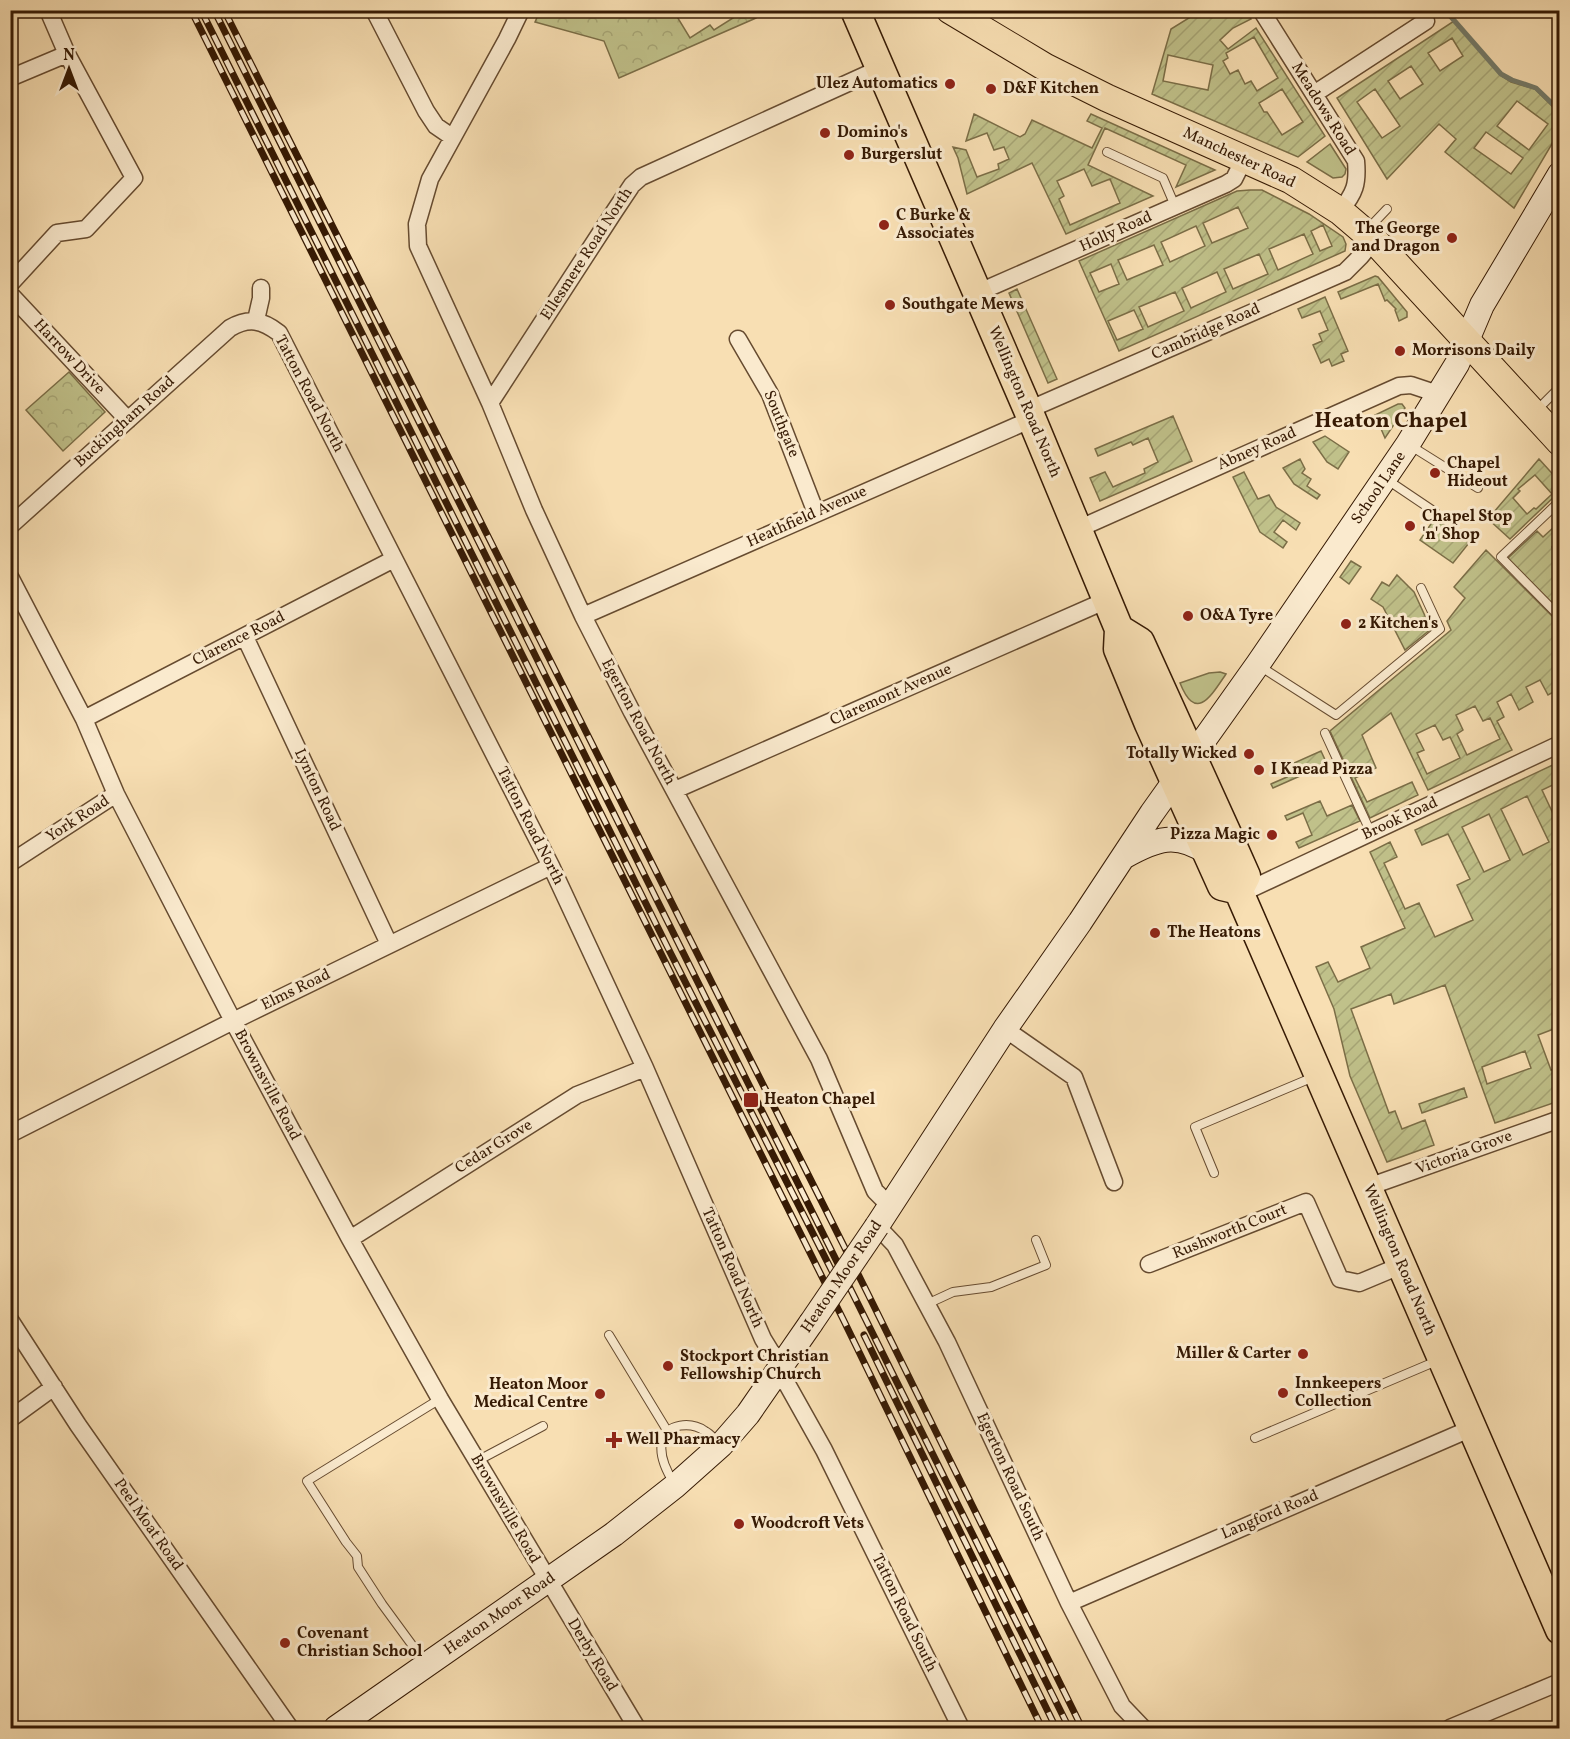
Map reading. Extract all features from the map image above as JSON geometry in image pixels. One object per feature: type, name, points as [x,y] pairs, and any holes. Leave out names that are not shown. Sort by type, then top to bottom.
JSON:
[{"type":"highway","name":"Wellington Road North","points":[[855,10],[1078,529],[1119,629],[1118,649],[1175,781],[1222,886],[1240,892]]},
{"type":"highway","name":"Wellington Road North","points":[[1119,629],[1140,642],[1246,876],[1240,892],[1472,1428],[1553,1597],[1560,1630]]},
{"type":"main road","name":"Manchester Road","points":[[955,12],[1045,67],[1097,93],[1291,180],[1340,211],[1370,236],[1558,439]]},
{"type":"main road","name":"School Lane","points":[[1193,756],[1408,444],[1457,364],[1482,305],[1558,181]]},
{"type":"main road","name":"Heaton Moor Road","points":[[336,1728],[614,1534],[675,1486],[721,1445],[748,1414],[779,1370],[884,1216],[1005,1029],[1193,756]]},
{"type":"main road","points":[[1123,857],[1157,841],[1170,839],[1194,844],[1208,854]]},
{"type":"street","points":[[10,284],[57,233],[86,229],[134,177],[67,54],[48,10]]},
{"type":"street","points":[[374,10],[426,111],[436,126],[452,137],[507,39],[520,10]]},
{"type":"street","name":"Meadows Road","points":[[1261,10],[1356,161],[1358,180],[1352,196],[1340,211]]},
{"type":"street","points":[[1314,94],[1426,21]]},
{"type":"street","points":[[10,78],[67,54]]},
{"type":"street","name":"Ellesmere Road North","points":[[490,403],[632,185],[641,177],[881,68]]},
{"type":"street","name":"Egerton Road North","points":[[452,137],[430,179],[417,224],[418,246],[490,403],[534,510],[583,616],[819,1059],[884,1216]]},
{"type":"street","name":"Holly Road","points":[[977,292],[1234,179],[1244,159]]},
{"type":"street","name":"Cambridge Road","points":[[1030,415],[1345,272],[1362,256],[1370,236]]},
{"type":"street","points":[[248,321],[261,298],[261,288]]},
{"type":"street","name":"Harrow Drive","points":[[10,294],[128,420]]},
{"type":"street","name":"Buckingham Road","points":[[10,526],[215,340],[248,321]]},
{"type":"street","name":"Tatton Road North","points":[[248,321],[274,329],[284,343],[550,866],[645,1068],[779,1370]]},
{"type":"street","name":"Southgate","points":[[738,339],[770,394],[816,513]]},
{"type":"street","name":"Abney Road","points":[[1078,529],[1399,386],[1411,385],[1438,394]]},
{"type":"street","name":"Heathfield Avenue","points":[[583,616],[1030,415]]},
{"type":"street","name":"Clarence Road","points":[[84,719],[394,559]]},
{"type":"street","name":"Brownsville Road","points":[[10,577],[84,719],[116,794],[233,1021],[350,1239],[440,1399],[548,1581]]},
{"type":"street","name":"Claremont Avenue","points":[[675,790],[1107,600]]},
{"type":"street","name":"Lynton Road","points":[[244,637],[389,944]]},
{"type":"street","name":"Brook Road","points":[[1240,892],[1560,744]]},
{"type":"street","name":"York Road","points":[[10,863],[116,794]]},
{"type":"street","name":"Elms Road","points":[[10,1134],[233,1021],[550,866]]},
{"type":"street","points":[[1005,1029],[1074,1077],[1114,1182]]},
{"type":"street","name":"Cedar Grove","points":[[350,1239],[577,1095],[645,1068]]},
{"type":"street","name":"Victoria Grove","points":[[1368,1187],[1560,1119]]},
{"type":"street","name":"Rushworth Court","points":[[1149,1264],[1306,1202],[1340,1279],[1359,1283],[1402,1265]]},
{"type":"street","name":"Egerton Road South","points":[[884,1216],[895,1245],[946,1342],[1069,1603],[1122,1706],[1143,1728]]},
{"type":"street","name":"Peel Moat Road","points":[[10,1320],[290,1728]]},
{"type":"street","name":"Tatton Road South","points":[[779,1370],[824,1450],[961,1728]]},
{"type":"street","points":[[10,1419],[54,1387]]},
{"type":"street","name":"Langford Road","points":[[1069,1603],[1472,1428]]},
{"type":"street","name":"Derby Road","points":[[548,1581],[637,1728]]},
{"type":"street","points":[[1450,1728],[1560,1683]]},
{"type":"lane","points":[[1107,152],[1163,177],[1175,206]]},
{"type":"lane","points":[[1370,236],[1387,210]]},
{"type":"lane","points":[[1534,414],[1558,389]]},
{"type":"lane","points":[[1408,444],[1478,488]]},
{"type":"lane","points":[[1385,479],[1435,512]]},
{"type":"lane","points":[[1560,501],[1501,557],[1560,617]]},
{"type":"lane","points":[[1258,664],[1336,715],[1440,629],[1421,588]]},
{"type":"lane","points":[[1325,733],[1371,833]]},
{"type":"lane","points":[[1214,1173],[1195,1126],[1319,1075]]},
{"type":"lane","points":[[927,1304],[953,1292],[991,1287],[1047,1265],[1036,1240]]},
{"type":"lane","points":[[609,1335],[668,1432]]},
{"type":"lane","points":[[1255,1438],[1442,1359]]},
{"type":"lane","points":[[427,1664],[382,1604],[358,1567],[357,1556],[307,1480],[440,1399]]},
{"type":"lane","points":[[675,1486],[662,1454],[662,1440],[668,1432],[677,1425],[689,1424],[705,1431],[721,1445]]},
{"type":"lane","points":[[477,1461],[543,1426]]},
{"type":"green space","points":[[540,11],[683,11],[676,15],[690,38],[710,25],[714,30],[744,11],[753,11],[756,18],[619,78],[604,41],[535,22]]},
{"type":"green space","points":[[1200,11],[1212,11],[1214,14],[1220,11],[1230,11],[1234,16],[1245,11],[1251,19],[1233,28],[1220,40],[1228,49],[1256,28],[1325,136],[1298,157],[1152,94],[1171,29]],"holes":[[[1254,37],[1278,78],[1257,91],[1251,81],[1245,84],[1238,70],[1230,74],[1223,61],[1228,58],[1226,53]],[[1168,55],[1213,65],[1208,90],[1163,81]],[[1282,89],[1303,122],[1282,135],[1259,103]]]},
{"type":"green space","points":[[1454,21],[1500,75],[1511,82],[1535,89],[1559,113],[1559,132],[1514,208],[1445,152],[1456,139],[1439,124],[1387,179],[1337,98]],"holes":[[[1452,38],[1463,56],[1440,71],[1428,53]],[[1411,66],[1423,84],[1400,99],[1388,81]],[[1375,89],[1400,126],[1382,138],[1357,102]],[[1517,101],[1548,124],[1529,150],[1497,126]],[[1486,132],[1523,158],[1511,174],[1474,148]]]},
{"type":"green space","points":[[974,114],[1020,137],[1025,134],[1032,120],[1092,148],[1102,128],[1087,121],[1091,114],[1215,170],[1176,187],[1186,165],[1105,128],[1088,165],[1153,196],[1066,234],[1032,163],[967,194],[953,147],[966,150],[977,177],[999,169],[998,164],[1009,159],[1004,147],[994,150],[987,133],[966,141]],"holes":[[[1084,169],[1092,186],[1110,179],[1120,203],[1070,225],[1059,199],[1064,196],[1057,181]]]},
{"type":"green space","points":[[1330,144],[1346,169],[1342,177],[1333,178],[1307,162]]},
{"type":"green space","points":[[1262,190],[1309,214],[1343,237],[1346,244],[1345,251],[1119,351],[1079,261],[1237,191]],"holes":[[[1238,207],[1248,228],[1212,243],[1203,223]],[[1323,225],[1332,246],[1320,251],[1311,231]],[[1196,226],[1205,246],[1170,262],[1161,242]],[[1304,234],[1313,254],[1278,270],[1269,249]],[[1154,245],[1163,265],[1127,280],[1118,260]],[[1259,254],[1268,274],[1233,289],[1224,269]],[[1111,264],[1119,284],[1099,292],[1090,273]],[[1217,272],[1226,292],[1191,308],[1182,288]],[[1175,292],[1184,311],[1148,327],[1139,307]],[[1134,310],[1143,329],[1117,340],[1108,321]]]},
{"type":"green space","points":[[1375,276],[1407,312],[1407,317],[1399,321],[1396,309],[1387,300],[1385,301],[1378,284],[1341,299],[1338,292]]},
{"type":"green space","points":[[1017,289],[1057,379],[1048,383],[1009,293]]},
{"type":"green space","points":[[1325,297],[1348,351],[1341,354],[1344,361],[1332,366],[1329,359],[1321,363],[1313,345],[1322,341],[1319,334],[1328,330],[1320,311],[1302,318],[1298,309]]},
{"type":"green space","points":[[69,372],[105,412],[63,451],[26,410]]},
{"type":"green space","points":[[1402,404],[1405,408],[1385,438],[1375,415]]},
{"type":"green space","points":[[1173,416],[1192,461],[1100,501],[1090,478],[1105,472],[1113,487],[1145,473],[1144,469],[1158,462],[1148,438],[1133,445],[1131,442],[1098,456],[1095,449]]},
{"type":"green space","points":[[1325,436],[1349,452],[1338,469],[1327,462],[1313,442]]},
{"type":"green space","points":[[1300,459],[1305,469],[1302,473],[1311,479],[1307,486],[1320,495],[1317,499],[1294,484],[1283,468]]},
{"type":"green space","points":[[1539,459],[1559,481],[1559,492],[1510,539],[1488,519]],"holes":[[[1535,475],[1552,494],[1527,514],[1513,498],[1520,491],[1518,489]]]},
{"type":"green space","points":[[1244,472],[1258,499],[1269,495],[1276,507],[1300,523],[1296,530],[1283,520],[1274,532],[1287,542],[1283,548],[1260,532],[1233,477]]},
{"type":"green space","points":[[1435,518],[1469,543],[1453,563],[1420,540]]},
{"type":"green space","points":[[1555,526],[1559,530],[1559,539],[1552,547],[1559,555],[1559,613],[1507,559],[1537,531],[1543,537]]},
{"type":"green space","points":[[1486,550],[1559,623],[1559,671],[1555,673],[1559,689],[1548,695],[1540,680],[1526,687],[1533,702],[1519,710],[1511,694],[1497,702],[1504,717],[1497,721],[1512,750],[1428,790],[1391,713],[1362,735],[1376,768],[1355,778],[1367,802],[1412,782],[1418,795],[1370,818],[1330,731],[1451,630],[1447,621],[1465,598],[1454,587]],"holes":[[[1475,706],[1483,721],[1490,718],[1500,739],[1467,755],[1457,734],[1463,730],[1456,715]],[[1435,725],[1443,740],[1450,737],[1460,758],[1427,774],[1417,753],[1424,750],[1416,734]]]},
{"type":"green space","points":[[1351,561],[1361,567],[1349,584],[1340,577]]},
{"type":"green space","points":[[1397,575],[1414,592],[1431,629],[1405,650],[1383,607],[1371,599],[1382,582],[1389,586]]},
{"type":"green space","points":[[1209,673],[1226,674],[1209,697],[1198,704],[1192,702],[1186,695],[1180,683]]},
{"type":"green space","points":[[1321,751],[1327,764],[1273,788],[1271,784],[1287,777],[1283,768]]},
{"type":"green space","points":[[1559,762],[1559,782],[1542,790],[1557,822],[1559,821],[1559,1027],[1538,1035],[1551,1070],[1559,1068],[1559,1101],[1495,1123],[1445,985],[1394,1004],[1391,994],[1351,1009],[1389,1113],[1395,1111],[1402,1129],[1425,1120],[1434,1145],[1387,1162],[1350,1076],[1334,1009],[1316,967],[1328,962],[1338,982],[1370,968],[1361,947],[1405,928],[1370,852],[1390,842],[1397,857],[1384,863],[1405,909],[1419,903],[1435,937],[1473,920],[1457,885],[1470,879],[1448,834],[1422,845],[1415,830]],"holes":[[[1527,796],[1549,842],[1523,855],[1501,809]],[[1489,814],[1510,860],[1484,872],[1462,827]],[[1525,1051],[1531,1068],[1487,1084],[1482,1067]]]},
{"type":"green space","points":[[1320,801],[1327,816],[1352,805],[1360,821],[1299,848],[1296,842],[1312,835],[1303,813],[1287,820],[1285,816]]},
{"type":"green space","points":[[1464,1088],[1467,1097],[1422,1113],[1419,1104]]},
{"type":"waterway","points":[[1445,10],[1501,74],[1536,88],[1560,111]]},
{"type":"railway","points":[[191,10],[843,1319],[1042,1728]]},
{"type":"railway","points":[[201,10],[670,952],[833,1273]]},
{"type":"railway","points":[[214,10],[1069,1728]]},
{"type":"railway","points":[[224,10],[867,1292],[1082,1728]]},
{"type":"railway","points":[[864,1335],[1056,1728]]},
{"type":"place","name":"Ulez Automatics","points":[[950,84]]},
{"type":"place","name":"D&F Kitchen","points":[[991,89]]},
{"type":"place","name":"Domino's","points":[[825,133]]},
{"type":"place","name":"Burgerslut","points":[[849,155]]},
{"type":"place","name":"C Burke & Associates","points":[[884,225]]},
{"type":"place","name":"The George and Dragon","points":[[1452,238]]},
{"type":"place","name":"Southgate Mews","points":[[890,305]]},
{"type":"place","name":"Morrisons Daily","points":[[1400,351]]},
{"type":"place","name":"Chapel Hideout","points":[[1435,473]]},
{"type":"place","name":"Chapel Stop 'n' Shop","points":[[1410,526]]},
{"type":"place","name":"O&A Tyre","points":[[1188,616]]},
{"type":"place","name":"2 Kitchen's","points":[[1346,624]]},
{"type":"place","name":"Totally Wicked","points":[[1249,754]]},
{"type":"place","name":"I Knead Pizza","points":[[1259,770]]},
{"type":"place","name":"Pizza Magic","points":[[1272,835]]},
{"type":"place","name":"The Heatons","points":[[1155,933]]},
{"type":"place","name":"Heaton Chapel","points":[[751,1100]]},
{"type":"place","name":"Miller & Carter","points":[[1303,1354]]},
{"type":"place","name":"Stockport Christian Fellowship Church","points":[[668,1366]]},
{"type":"place","name":"Innkeepers Collection","points":[[1283,1393]]},
{"type":"place","name":"Heaton Moor Medical Centre","points":[[600,1394]]},
{"type":"place","name":"Well Pharmacy","points":[[614,1440]]},
{"type":"place","name":"Woodcroft Vets","points":[[739,1524]]},
{"type":"place","name":"Covenant Christian School","points":[[285,1643]]},
{"type":"district","name":"Heaton Chapel","points":[[1391,421]]}]
